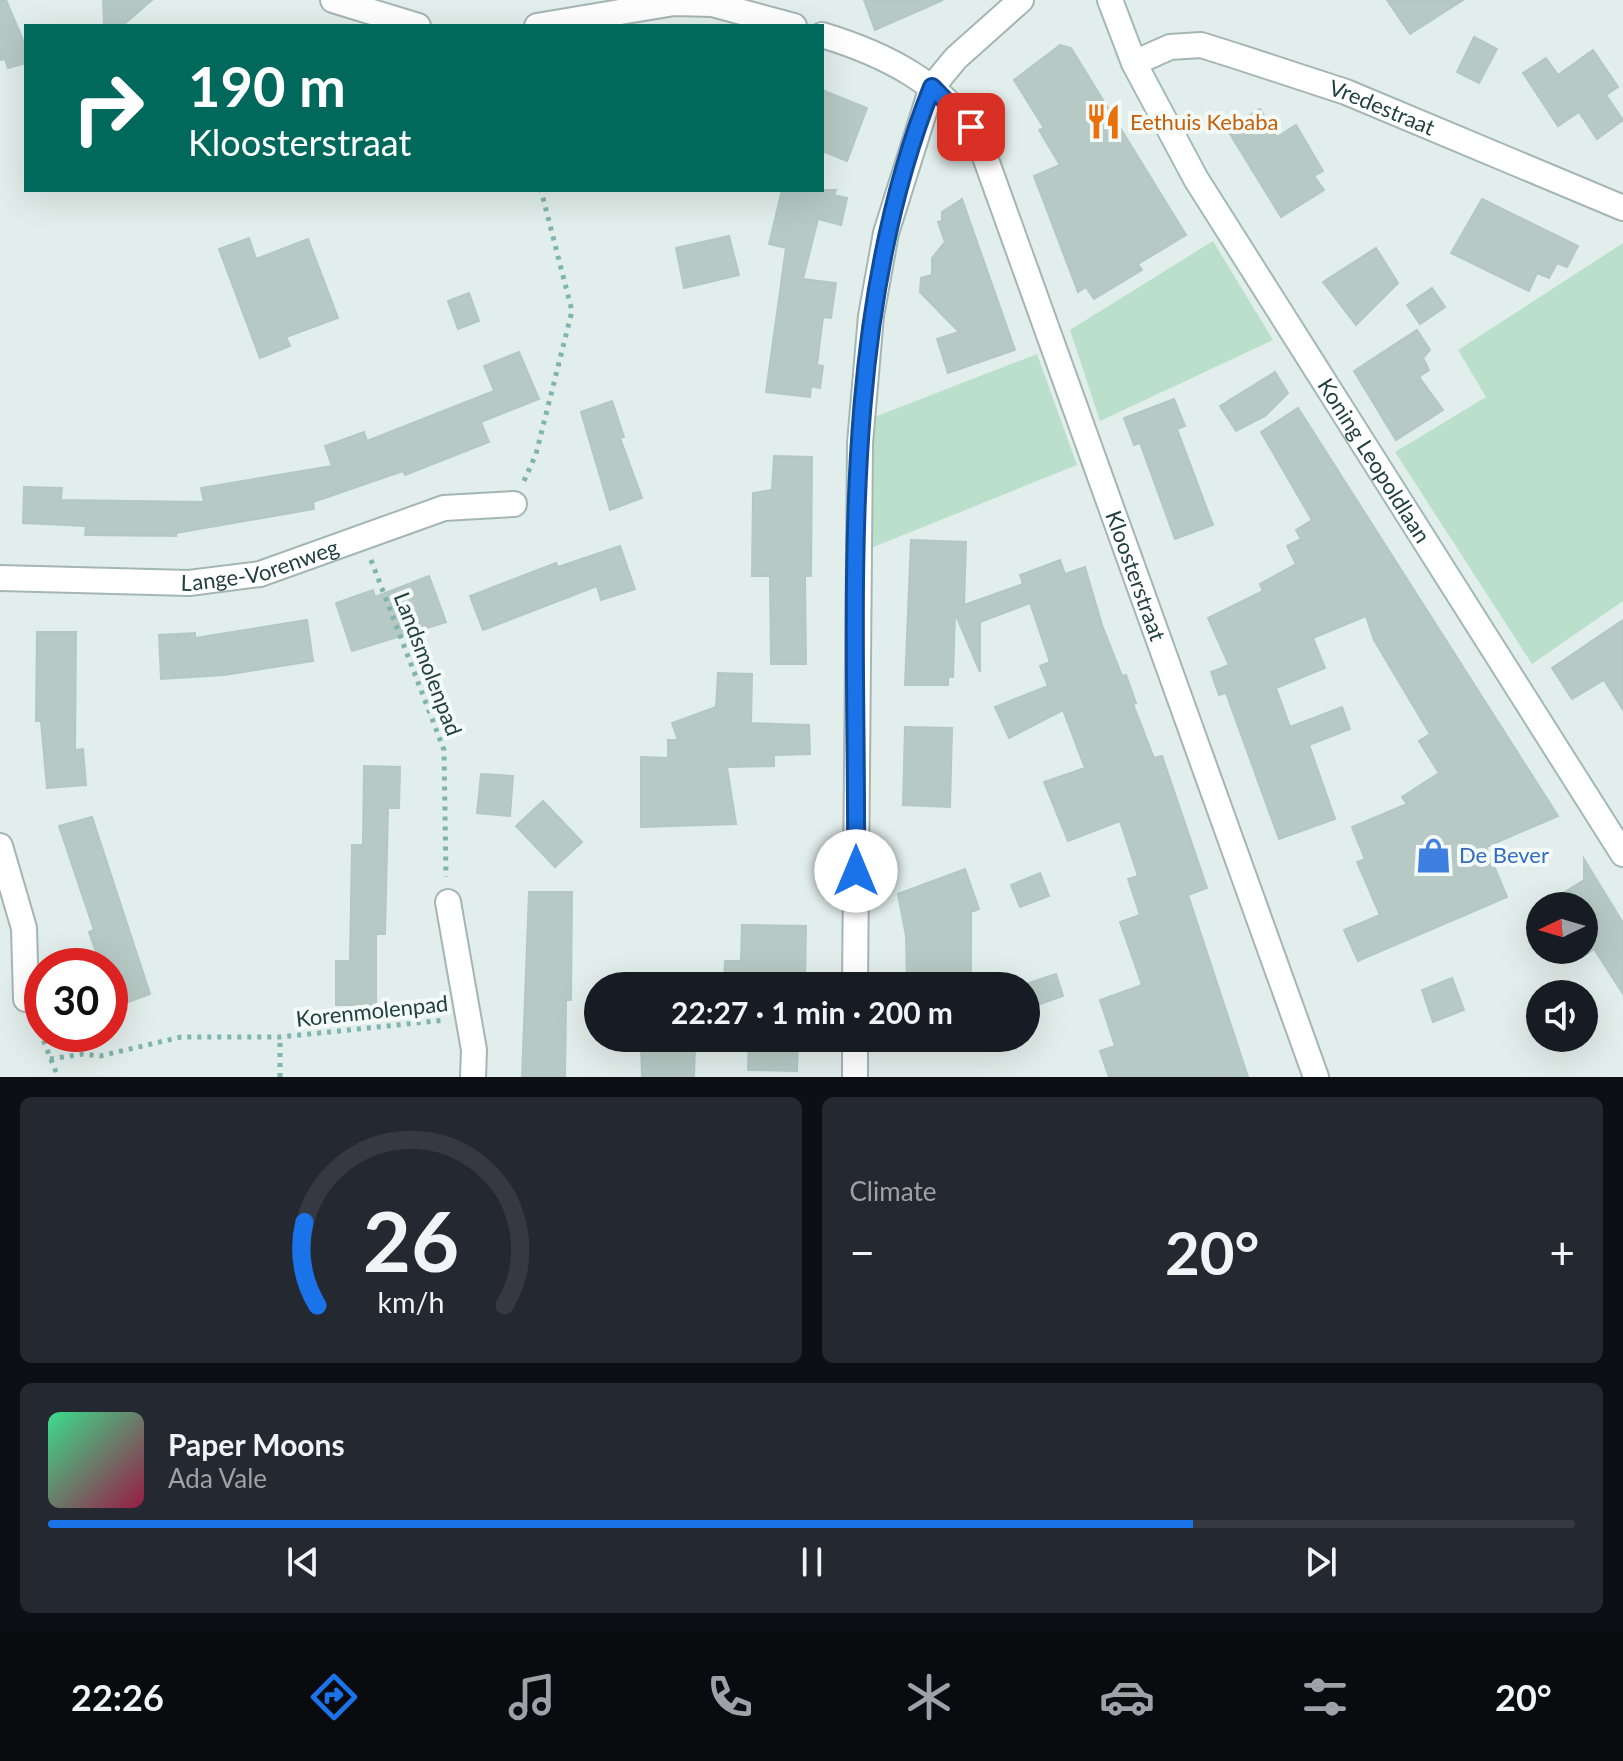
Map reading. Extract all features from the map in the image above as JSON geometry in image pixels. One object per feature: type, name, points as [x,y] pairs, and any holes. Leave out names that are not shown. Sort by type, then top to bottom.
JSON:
[{"type":"street","points":[[333,0],[411,24]]},
{"type":"street","points":[[855,972],[860,443],[871,316],[886,233],[932,87],[956,58],[1021,0]]},
{"type":"street","name":"Koning Leopoldlaan","points":[[1110,0],[1134,63],[1196,179],[1623,854]]},
{"type":"street","points":[[549,24],[674,3],[712,4],[787,24]]},
{"type":"street","name":"Kloosterstraat","points":[[824,36],[896,63],[932,87],[971,127],[980,143],[1316,1077]]},
{"type":"street","name":"Vredestraat","points":[[1134,63],[1170,47],[1201,45],[1346,92],[1621,203]]},
{"type":"street","name":"Lange-Vorenweg","points":[[0,578],[189,583],[260,574],[444,508],[514,504]]},
{"type":"street","points":[[0,846],[24,928],[25,948]]},
{"type":"street","points":[[448,902],[474,1050],[473,1077]]},
{"type":"street","points":[[855,1052],[855,1077]]},
{"type":"path","points":[[514,504],[536,454],[572,311],[542,192]]},
{"type":"path","name":"Landsmolenpad","points":[[363,538],[444,750],[448,902]]},
{"type":"path","name":"Korenmolenpad","points":[[50,1059],[83,1054],[100,1056],[181,1037],[280,1037],[434,1023],[467,1015]]},
{"type":"path","name":"Korenmolenpad","points":[[280,1037],[280,1077]]},
{"type":"path","points":[[47,1052],[58,1077]]},
{"type":"green space","points":[[1213,241],[1273,340],[1100,421],[1070,330]]},
{"type":"green space","points":[[1623,243],[1623,601],[1532,664],[1395,452],[1486,397],[1458,350]]},
{"type":"green space","points":[[1037,354],[1077,465],[871,548],[872,418]]},
{"type":"building","points":[[0,0],[6,0],[24,42],[24,64],[8,68],[5,59],[0,60]]},
{"type":"building","points":[[103,0],[152,0],[124,24],[104,24]]},
{"type":"building","points":[[864,0],[943,0],[875,30]]},
{"type":"building","points":[[1387,0],[1463,0],[1410,34]]},
{"type":"building","points":[[1474,37],[1497,49],[1479,83],[1457,72]]},
{"type":"building","points":[[1060,45],[1071,48],[1186,235],[1138,264],[1142,270],[1094,299],[1086,287],[1078,292],[1034,176],[1060,165],[1039,130],[1044,128],[1014,80]]},
{"type":"building","points":[[1593,50],[1618,87],[1606,95],[1623,120],[1597,139],[1579,112],[1558,126],[1523,73],[1546,58],[1558,75]]},
{"type":"building","points":[[824,91],[867,108],[847,161],[824,152]]},
{"type":"building","points":[[1260,109],[1277,137],[1296,125],[1323,171],[1314,176],[1324,190],[1281,217],[1227,129]]},
{"type":"building","points":[[836,190],[834,195],[847,198],[841,225],[818,219],[803,279],[836,283],[831,318],[823,317],[817,365],[823,366],[820,388],[811,386],[810,397],[766,392],[786,248],[769,244],[782,192]]},
{"type":"building","points":[[962,199],[1015,350],[948,373],[937,339],[959,332],[920,292],[921,278],[932,275],[932,258],[945,242],[938,222],[942,221],[942,212]]},
{"type":"building","points":[[1482,199],[1578,246],[1567,267],[1557,263],[1549,278],[1537,273],[1529,291],[1451,253]]},
{"type":"building","points":[[729,236],[739,275],[684,288],[676,248]]},
{"type":"building","points":[[249,238],[256,259],[308,239],[338,318],[286,337],[290,346],[260,358],[219,249]]},
{"type":"building","points":[[1376,248],[1398,283],[1356,325],[1323,282]]},
{"type":"building","points":[[1432,288],[1445,307],[1420,324],[1407,305]]},
{"type":"building","points":[[469,293],[479,321],[458,329],[448,301]]},
{"type":"building","points":[[1417,330],[1430,350],[1423,358],[1429,370],[1419,377],[1443,410],[1396,440],[1354,371]]},
{"type":"building","points":[[519,352],[539,399],[481,422],[489,442],[405,475],[403,471],[313,502],[314,509],[176,533],[176,536],[85,535],[86,526],[23,523],[24,487],[62,488],[61,500],[204,502],[201,488],[332,466],[325,446],[364,432],[367,441],[494,391],[484,366]]},
{"type":"building","points":[[1275,372],[1288,393],[1265,416],[1236,431],[1220,406]]},
{"type":"building","points":[[1174,399],[1185,426],[1177,429],[1213,525],[1175,539],[1140,443],[1134,445],[1124,418]]},
{"type":"building","points":[[612,401],[624,437],[620,438],[642,498],[610,510],[581,412]]},
{"type":"building","points":[[1298,408],[1558,816],[1486,847],[1507,897],[1358,961],[1344,930],[1380,915],[1357,862],[1365,859],[1352,827],[1407,804],[1402,797],[1439,773],[1419,741],[1430,734],[1374,640],[1366,616],[1313,638],[1325,668],[1276,688],[1290,727],[1342,707],[1350,729],[1309,745],[1335,819],[1279,839],[1226,693],[1219,695],[1211,672],[1229,665],[1208,618],[1263,591],[1260,584],[1296,564],[1287,546],[1301,539],[1296,530],[1312,520],[1261,432]]},
{"type":"building","points":[[774,456],[812,457],[811,576],[805,576],[806,664],[771,664],[770,576],[752,576],[753,493],[772,490]]},
{"type":"building","points":[[911,540],[966,542],[964,605],[1023,584],[1020,575],[1060,560],[1065,574],[1085,567],[1102,625],[1122,676],[1126,675],[1136,703],[1133,704],[1154,758],[1162,756],[1207,888],[1188,895],[1248,1077],[1109,1077],[1100,1051],[1115,1046],[1100,1000],[1142,985],[1120,922],[1140,915],[1128,879],[1138,876],[1120,821],[1068,841],[1044,782],[1085,768],[1063,710],[1009,738],[995,707],[1048,686],[1040,666],[1050,662],[1030,603],[980,622],[980,672],[955,613],[953,677],[948,677],[948,685],[905,685]]},
{"type":"building","points":[[620,546],[635,589],[601,600],[597,586],[483,630],[470,596],[556,563],[558,567]]},
{"type":"building","points":[[429,576],[446,622],[352,651],[336,603],[373,590],[375,597]]},
{"type":"building","points":[[307,620],[313,661],[224,675],[161,679],[159,635],[195,633],[195,638]]},
{"type":"building","points":[[1623,620],[1623,710],[1604,680],[1572,699],[1552,668]]},
{"type":"building","points":[[37,632],[76,632],[75,750],[83,749],[86,785],[47,788],[41,721],[36,721]]},
{"type":"building","points":[[718,673],[752,674],[751,723],[809,725],[810,754],[774,755],[774,766],[727,767],[736,824],[641,827],[641,757],[668,758],[668,740],[678,740],[672,723],[716,707]]},
{"type":"building","points":[[905,727],[952,728],[950,807],[903,805]]},
{"type":"building","points":[[364,766],[400,767],[399,808],[388,808],[385,934],[376,934],[376,1005],[336,1005],[336,961],[350,961],[352,845],[363,845]]},
{"type":"building","points":[[481,774],[513,776],[510,816],[477,813]]},
{"type":"building","points":[[543,801],[582,842],[555,867],[516,826]]},
{"type":"building","points":[[92,817],[150,994],[128,1002],[128,948],[95,948],[89,932],[94,930],[59,826]]},
{"type":"building","points":[[1584,859],[1623,923],[1623,994],[1598,955],[1598,892],[1565,892],[1584,880]]},
{"type":"building","points":[[965,869],[979,909],[971,912],[971,972],[907,972],[906,936],[898,894]]},
{"type":"building","points":[[1040,873],[1049,896],[1020,907],[1011,885]]},
{"type":"building","points":[[529,892],[572,892],[571,1000],[566,1000],[565,1077],[522,1077]]},
{"type":"building","points":[[742,925],[806,926],[805,972],[724,972],[725,961],[741,961]]},
{"type":"building","points":[[1056,974],[1063,996],[1040,1004],[1040,979]]},
{"type":"building","points":[[1452,978],[1464,1010],[1433,1022],[1422,990]]},
{"type":"building","points":[[641,1052],[695,1052],[694,1077],[642,1077]]},
{"type":"building","points":[[749,1052],[798,1052],[797,1071],[748,1070]]},
{"type":"place","name":"Eethuis Kebaba","points":[[1104,122]]},
{"type":"place","name":"De Bever","points":[[1433,855]]},
{"type":"route","points":[[856,871],[860,443],[871,316],[886,233],[910,148],[932,87],[971,127]]}]
